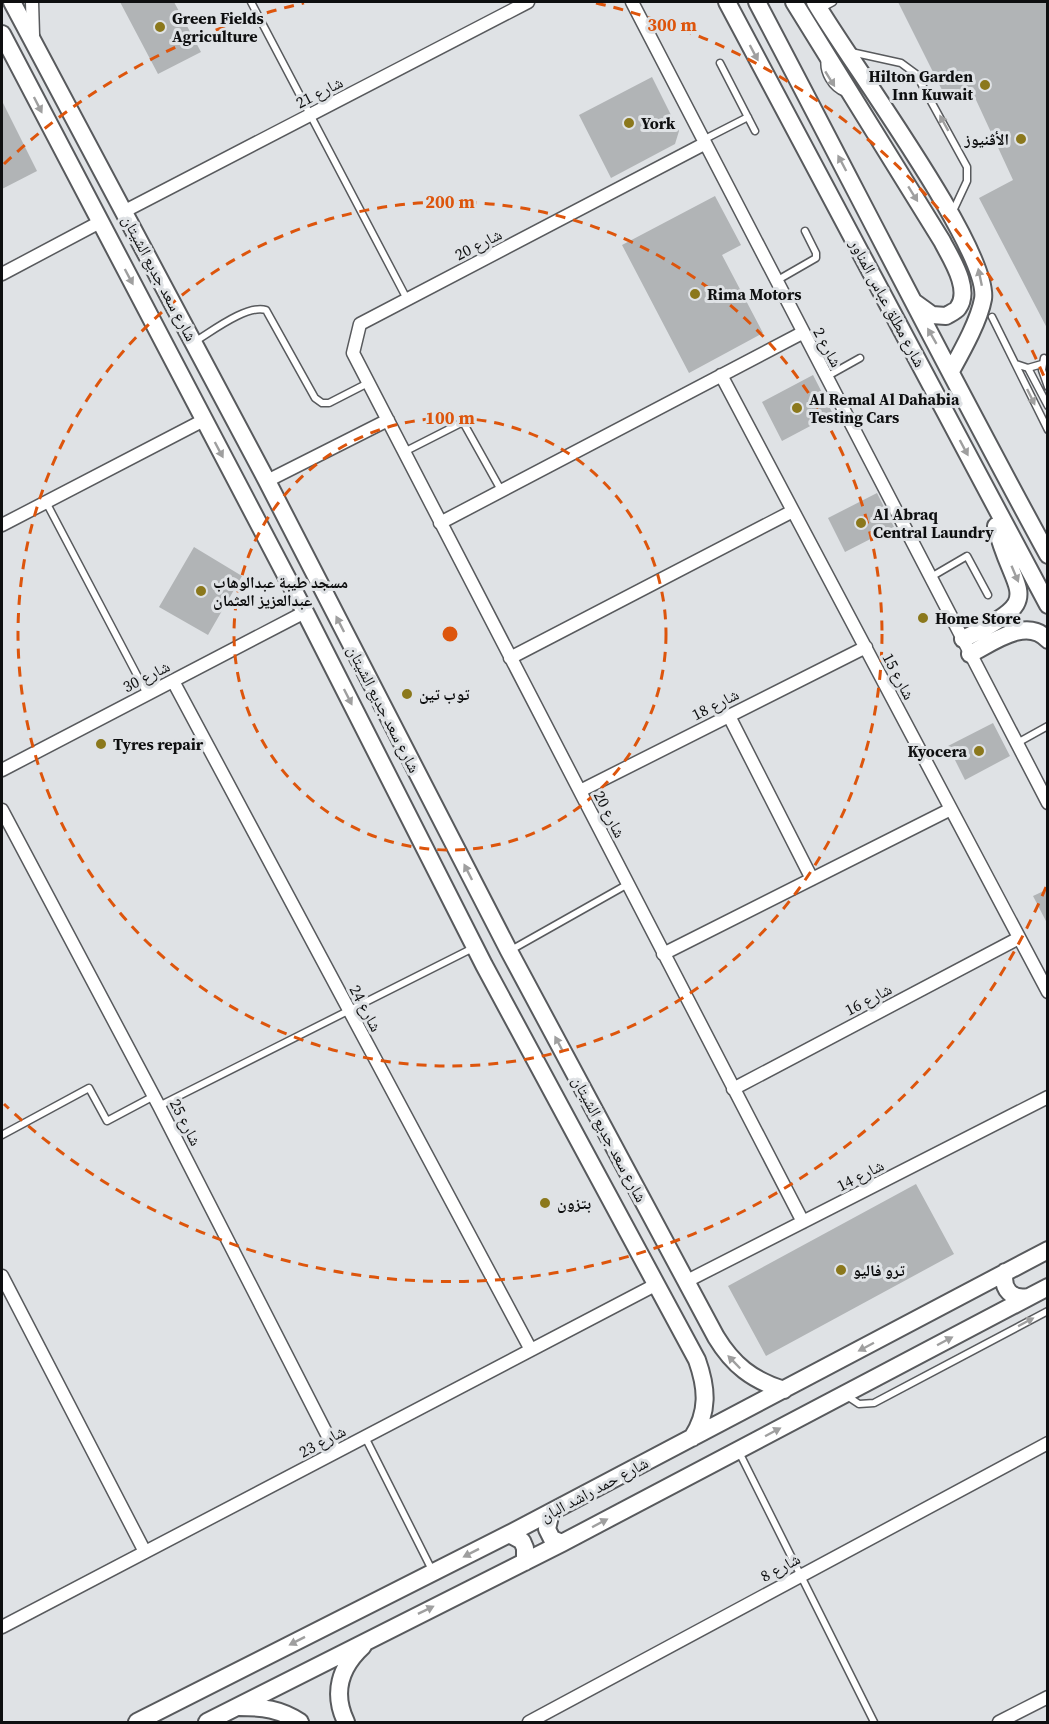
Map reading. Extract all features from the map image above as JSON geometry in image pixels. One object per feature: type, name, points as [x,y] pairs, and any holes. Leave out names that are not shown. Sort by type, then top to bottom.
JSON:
[{"type":"street","name":"شارع سعد جديع الشيتان","points":[[12,2],[79,124],[267,481],[509,951],[716,1337],[728,1356],[743,1372],[763,1383],[784,1390]]},
{"type":"street","points":[[32,2],[34,42]]},
{"type":"street","name":"شارع 21","points":[[125,211],[528,2]]},
{"type":"street","name":"شارع 2","points":[[632,2],[703,143],[1047,803]]},
{"type":"street","name":"شارع مطلق عباس المناور","points":[[727,2],[1047,605]]},
{"type":"street","name":"شارع مطلق عباس المناور","points":[[757,2],[1047,555]]},
{"type":"street","points":[[810,6],[826,55],[933,226],[958,273],[962,294],[958,308],[946,316],[932,315],[911,299]]},
{"type":"street","points":[[810,6],[846,50],[951,215],[977,264],[982,280],[983,299],[951,370]]},
{"type":"street","name":"شارع سعد جديع الشيتان","points":[[2,34],[305,612],[484,964],[691,1350],[701,1371],[706,1406],[692,1438]]},
{"type":"street","points":[[2,53],[20,70]]},
{"type":"street","points":[[53,135],[64,141],[73,140],[79,133],[79,124]]},
{"type":"street","name":"شارع 20","points":[[703,143],[360,324],[353,352],[803,1222]]},
{"type":"street","points":[[84,193],[85,179],[93,173],[102,174],[109,181]]},
{"type":"street","points":[[933,226],[951,215]]},
{"type":"street","points":[[2,274],[100,222]]},
{"type":"street","points":[[440,523],[802,333]]},
{"type":"street","name":"شارع 15","points":[[721,375],[1047,992]]},
{"type":"street","points":[[2,525],[204,420]]},
{"type":"street","points":[[267,481],[388,420]]},
{"type":"street","points":[[967,647],[1013,613],[1020,600],[1019,584],[997,530],[991,498]]},
{"type":"street","points":[[510,658],[793,511]]},
{"type":"street","name":"شارع 30","points":[[2,770],[305,612]]},
{"type":"street","points":[[967,647],[1024,630],[1036,631],[1047,640]]},
{"type":"street","name":"شارع 18","points":[[580,791],[866,647]]},
{"type":"street","name":"شارع 24","points":[[173,681],[531,1350]]},
{"type":"street","points":[[729,716],[812,879]]},
{"type":"street","points":[[663,954],[951,809]]},
{"type":"street","name":"شارع 25","points":[[2,810],[156,1101],[336,1452]]},
{"type":"street","points":[[463,921],[470,926],[479,926],[486,920],[487,909]]},
{"type":"street","name":"شارع 16","points":[[733,1089],[1019,938]]},
{"type":"street","points":[[484,964],[486,956],[492,950],[501,948],[509,951]]},
{"type":"street","name":"شارع 14","points":[[687,1281],[1047,1097]]},
{"type":"street","name":"شارع حمد راشد البان","points":[[137,1722],[509,1534],[1047,1250]]},
{"type":"street","points":[[1005,1272],[1004,1284],[1011,1295],[1028,1297]]},
{"type":"street","points":[[2,1276],[146,1552]]},
{"type":"street","name":"شارع 23","points":[[2,1628],[657,1284]]},
{"type":"street","name":"شارع حمد راشد البان","points":[[207,1722],[373,1636],[562,1543],[1047,1287]]},
{"type":"street","points":[[691,1350],[708,1350],[716,1337]]},
{"type":"street","name":"شارع 8","points":[[529,1722],[1047,1443]]},
{"type":"street","points":[[551,1512],[547,1530],[552,1539],[562,1543]]},
{"type":"street","points":[[509,1534],[522,1540],[525,1562]]},
{"type":"street","points":[[346,1722],[339,1700],[339,1684],[343,1669],[351,1657],[373,1636]]},
{"type":"street","points":[[999,1722],[1047,1697]]},
{"type":"street","points":[[235,1708],[264,1707],[289,1715],[300,1722]]},
{"type":"lane","points":[[251,2],[406,299]]},
{"type":"lane","points":[[846,50],[901,63],[916,74],[967,167],[967,181],[951,215]]},
{"type":"lane","points":[[720,63],[754,131]]},
{"type":"lane","points":[[703,143],[748,117]]},
{"type":"lane","points":[[775,281],[816,258],[816,253],[805,231]]},
{"type":"lane","points":[[194,342],[248,310],[258,308],[266,310],[315,398],[322,403],[330,403],[369,383]]},
{"type":"lane","points":[[992,317],[1047,430]]},
{"type":"lane","points":[[825,377],[860,358]]},
{"type":"lane","points":[[1016,364],[1028,368],[1043,361],[1047,387]]},
{"type":"lane","points":[[1028,368],[1047,406]]},
{"type":"lane","points":[[404,452],[463,422],[501,491]]},
{"type":"lane","points":[[46,502],[147,694]]},
{"type":"lane","points":[[1026,514],[1047,543]]},
{"type":"lane","points":[[931,577],[967,556],[988,595]]},
{"type":"lane","points":[[1017,743],[1047,726]]},
{"type":"lane","points":[[509,951],[628,884]]},
{"type":"lane","points":[[2,1135],[89,1088],[107,1121],[156,1101],[349,1011],[475,946]]},
{"type":"lane","points":[[844,1394],[859,1404],[874,1403],[1047,1311]]},
{"type":"lane","points":[[365,1437],[433,1572]]},
{"type":"lane","points":[[738,1450],[874,1722]]},
{"type":"building","name":"Green Fields Agriculture","points":[[120,2],[174,2],[201,52],[158,74]]},
{"type":"building","name":"الأڤنيوز","points":[[898,2],[1048,2],[1048,330],[979,198],[1013,180],[971,89],[946,98]]},
{"type":"building","name":"York","points":[[652,77],[679,131],[675,144],[611,178],[579,115]]},
{"type":"building","points":[[2,101],[37,171],[2,189]]},
{"type":"building","name":"Rima Motors","points":[[715,196],[741,245],[722,255],[763,333],[689,373],[622,245]]},
{"type":"building","name":"Al Remal Al Dahabia Testing Cars","points":[[813,375],[833,414],[782,441],[762,402]]},
{"type":"building","name":"Al Abraq Central Laundry","points":[[877,493],[894,527],[845,552],[828,518]]},
{"type":"building","name":"مسجد طيبة عبدالوهاب عبدالعزيز العثمان","points":[[194,547],[242,576],[208,635],[159,607]]},
{"type":"building","name":"Kyocera","points":[[993,723],[1010,756],[965,780],[948,746]]},
{"type":"building","points":[[1048,889],[1048,925],[1033,896]]},
{"type":"building","name":"ترو فاليو","points":[[916,1184],[954,1254],[766,1356],[728,1286]]},
{"type":"place","name":"Green Fields Agriculture","points":[[160,27]]},
{"type":"place","name":"Hilton Garden Inn Kuwait","points":[[985,85]]},
{"type":"place","name":"York","points":[[629,123]]},
{"type":"place","name":"الأڤنيوز","points":[[1021,139]]},
{"type":"place","name":"Rima Motors","points":[[695,294]]},
{"type":"place","name":"Al Remal Al Dahabia Testing Cars","points":[[797,408]]},
{"type":"place","name":"Al Abraq Central Laundry","points":[[861,523]]},
{"type":"place","name":"مسجد طيبة عبدالوهاب عبدالعزيز العثمان","points":[[201,591]]},
{"type":"place","name":"Home Store","points":[[923,618]]},
{"type":"place","name":"توب تين","points":[[407,694]]},
{"type":"place","name":"Tyres repair","points":[[101,744]]},
{"type":"place","name":"Kyocera","points":[[979,751]]},
{"type":"place","name":"بتزون","points":[[545,1203]]},
{"type":"place","name":"ترو فاليو","points":[[841,1270]]}]
